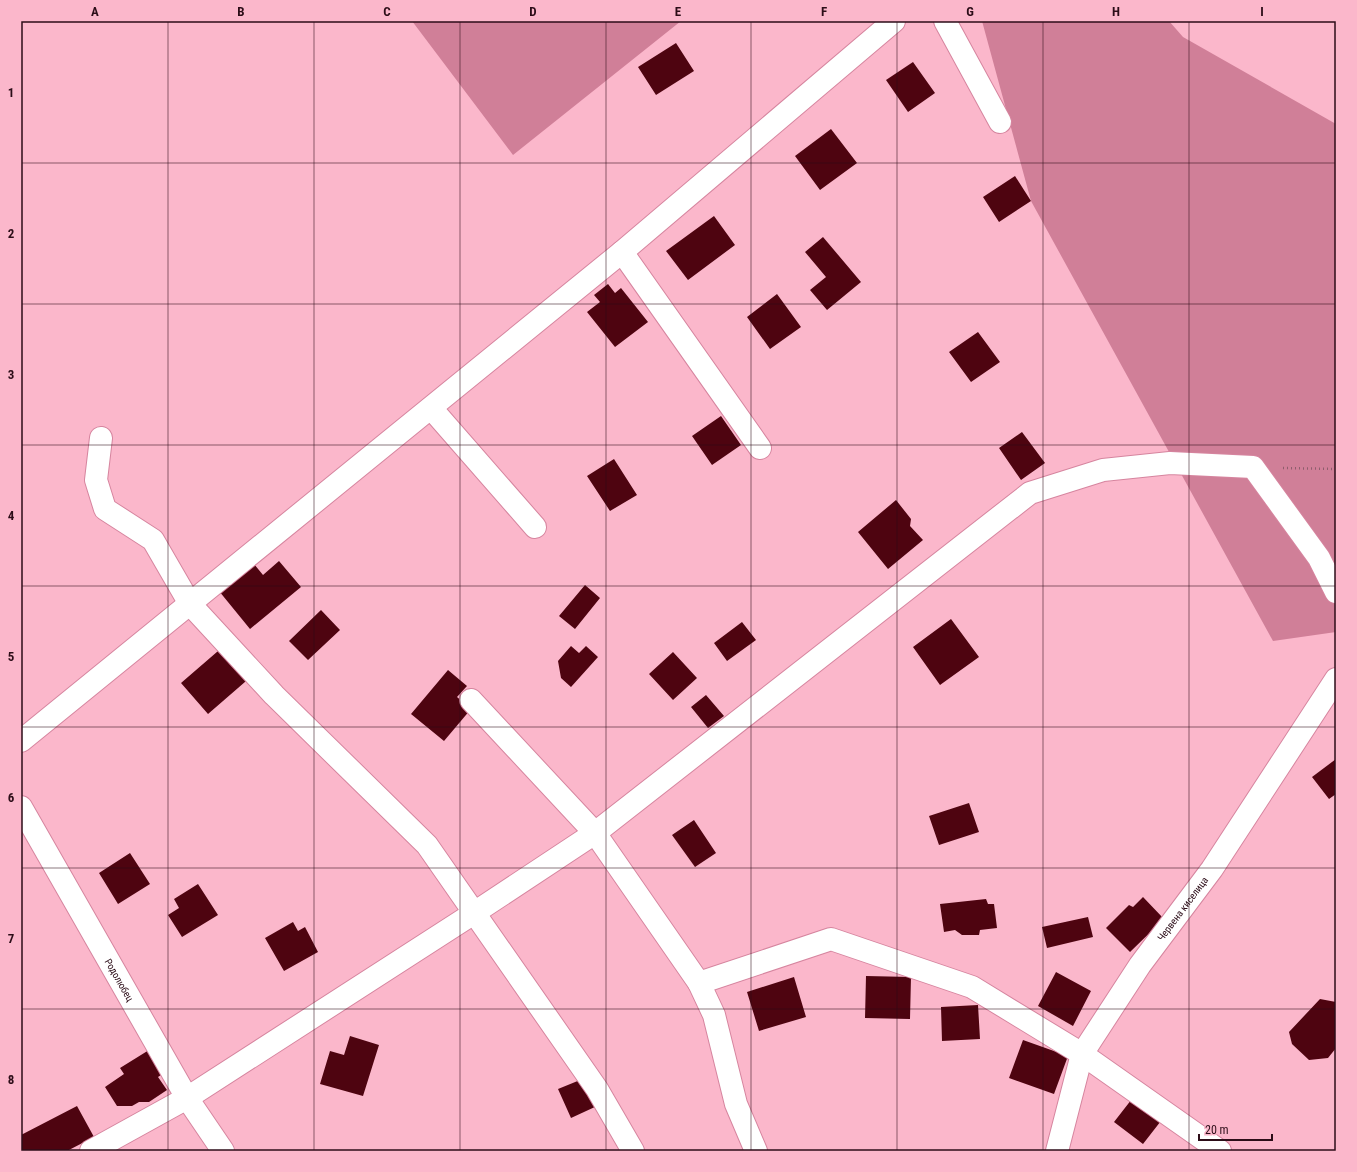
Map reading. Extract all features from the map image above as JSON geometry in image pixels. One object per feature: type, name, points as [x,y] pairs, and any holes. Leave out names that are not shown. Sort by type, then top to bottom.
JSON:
[{"type":"street","points":[[21,741],[622,252],[893,21]]},
{"type":"street","points":[[945,21],[1000,122]]},
{"type":"street","points":[[622,252],[760,448]]},
{"type":"street","points":[[431,408],[535,527]]},
{"type":"street","points":[[101,438],[96,480],[105,509],[153,540],[190,604],[274,695],[426,845],[597,1089],[633,1151]]},
{"type":"street","points":[[91,1151],[187,1098],[595,833],[1030,493],[1103,470],[1170,463],[1253,467],[1319,558],[1336,592]]},
{"type":"street","name":"Червена киселица","points":[[1057,1151],[1082,1054],[1140,965],[1212,869],[1336,679]]},
{"type":"street","points":[[471,700],[595,833],[699,983],[714,1015],[736,1104],[756,1151]]},
{"type":"street","name":"Родолюбец","points":[[21,806],[187,1098],[223,1151]]},
{"type":"street","points":[[699,983],[831,939],[972,987],[1082,1054],[1220,1151]]},
{"type":"path","points":[[1253,467],[1336,470]]},
{"type":"shaded area","points":[[412,21],[681,21],[513,155]]},
{"type":"shaded area","points":[[982,21],[1169,21],[1183,37],[1336,124],[1336,632],[1273,641],[1031,201]]},
{"type":"building","points":[[676,43],[694,71],[656,95],[638,67]]},
{"type":"building","points":[[913,62],[935,93],[908,112],[886,80]]},
{"type":"building","points":[[831,129],[857,163],[820,190],[795,156]]},
{"type":"building","points":[[1015,176],[1031,201],[999,222],[983,197]]},
{"type":"building","points":[[714,216],[735,245],[688,280],[666,251]]},
{"type":"building","points":[[823,237],[861,282],[827,310],[810,290],[826,277],[805,252]]},
{"type":"building","points":[[608,284],[615,293],[621,288],[648,322],[615,347],[587,312],[600,302],[594,295]]},
{"type":"building","points":[[777,294],[801,327],[770,349],[747,317]]},
{"type":"building","points":[[978,332],[1000,362],[971,382],[949,352]]},
{"type":"building","points":[[721,416],[741,445],[712,465],[692,436]]},
{"type":"building","points":[[1022,432],[1045,463],[1021,480],[999,448]]},
{"type":"building","points":[[614,459],[637,495],[610,511],[587,476]]},
{"type":"building","points":[[896,500],[911,519],[910,526],[923,540],[888,569],[858,532]]},
{"type":"building","points":[[279,561],[301,587],[250,629],[219,591],[254,564],[263,575]]},
{"type":"building","points":[[585,585],[600,598],[575,629],[559,616]]},
{"type":"building","points":[[321,610],[340,630],[308,660],[289,641]]},
{"type":"building","points":[[951,619],[979,657],[940,685],[913,647]]},
{"type":"building","points":[[742,622],[756,640],[727,661],[714,643]]},
{"type":"building","points":[[225,645],[253,675],[208,714],[181,683]]},
{"type":"building","points":[[571,646],[579,653],[586,646],[598,657],[571,687],[561,678],[558,661]]},
{"type":"building","points":[[673,652],[697,678],[673,700],[649,674]]},
{"type":"building","points":[[448,670],[467,686],[457,697],[471,709],[444,741],[411,714]]},
{"type":"building","points":[[706,695],[724,716],[708,728],[691,707]]},
{"type":"building","points":[[1336,759],[1336,794],[1329,799],[1312,777]]},
{"type":"building","points":[[969,803],[979,832],[939,845],[929,816]]},
{"type":"building","points":[[694,820],[716,853],[695,867],[672,835]]},
{"type":"building","points":[[130,853],[150,884],[118,904],[99,873]]},
{"type":"building","points":[[198,884],[218,915],[182,937],[168,915],[179,908],[174,899]]},
{"type":"building","points":[[1143,897],[1164,919],[1130,952],[1106,928],[1129,905],[1133,907]]},
{"type":"building","points":[[986,899],[988,904],[994,904],[997,928],[980,930],[979,935],[962,935],[955,930],[944,932],[940,904]]},
{"type":"building","points":[[1088,917],[1093,937],[1047,948],[1042,927]]},
{"type":"building","points":[[293,922],[298,931],[305,927],[318,952],[284,971],[265,938]]},
{"type":"building","points":[[1056,972],[1091,991],[1073,1026],[1038,1006]]},
{"type":"building","points":[[866,976],[911,977],[910,1019],[865,1018]]},
{"type":"building","points":[[794,977],[806,1017],[759,1031],[747,992]]},
{"type":"building","points":[[1320,999],[1336,1002],[1336,1048],[1328,1058],[1309,1060],[1292,1044],[1289,1032]]},
{"type":"building","points":[[978,1005],[980,1039],[942,1041],[941,1007]]},
{"type":"building","points":[[350,1036],[379,1045],[363,1096],[320,1084],[330,1051],[344,1055]]},
{"type":"building","points":[[1023,1040],[1068,1056],[1054,1094],[1009,1078]]},
{"type":"building","points":[[149,1050],[164,1073],[158,1077],[167,1090],[149,1102],[139,1102],[132,1106],[117,1106],[105,1087],[124,1074],[120,1068]]},
{"type":"building","points":[[585,1078],[597,1106],[571,1118],[558,1089]]},
{"type":"building","points":[[1135,1095],[1164,1117],[1143,1144],[1114,1122]]},
{"type":"building","points":[[77,1106],[94,1137],[67,1151],[21,1151],[21,1135]]}]
